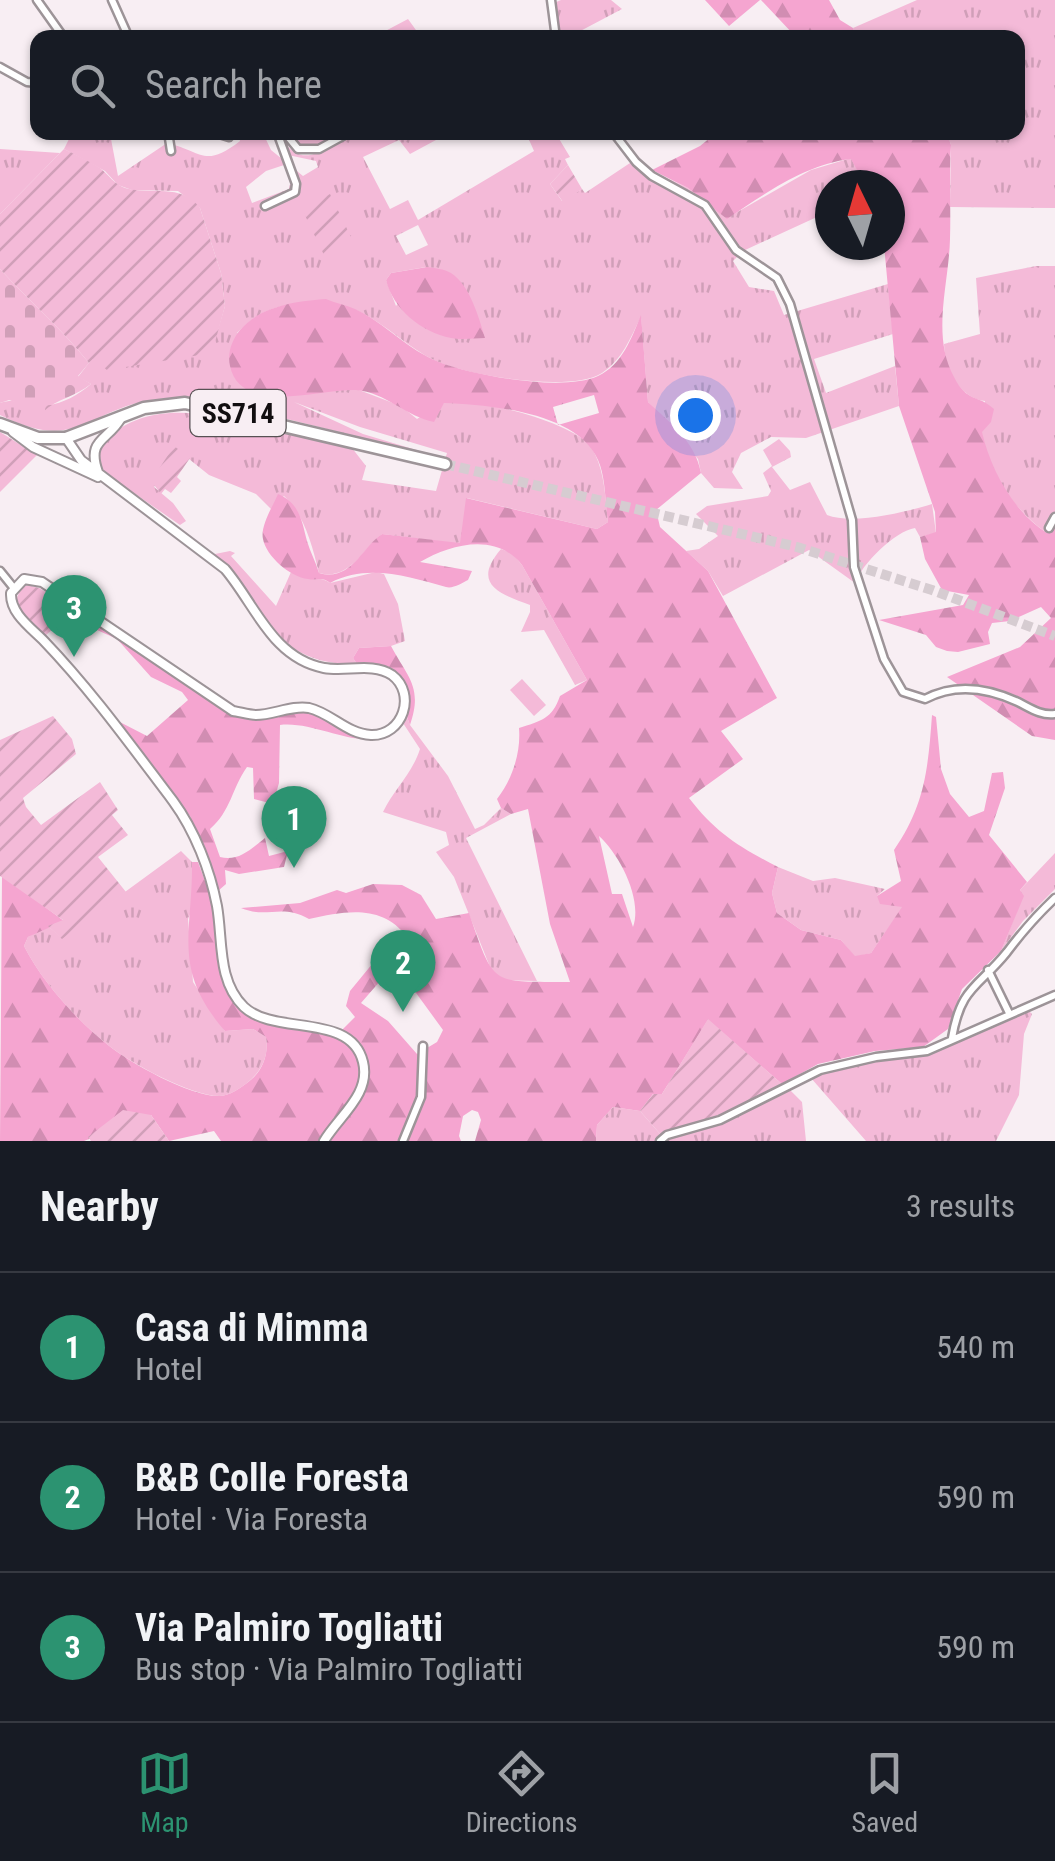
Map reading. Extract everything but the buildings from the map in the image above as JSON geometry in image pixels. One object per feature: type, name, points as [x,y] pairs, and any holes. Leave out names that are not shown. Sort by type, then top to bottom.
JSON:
[{"type":"main road","name":"SS714","points":[[66,438],[154,406],[194,404],[445,464]]},
{"type":"main road","points":[[3,425],[38,438],[66,438]]},
{"type":"street","points":[[37,0],[58,30]]},
{"type":"street","points":[[551,0],[555,30]]},
{"type":"street","points":[[114,1],[126,30]]},
{"type":"street","points":[[0,67],[30,82]]},
{"type":"street","points":[[169,140],[171,151]]},
{"type":"street","points":[[265,206],[295,192],[282,140]]},
{"type":"street","points":[[288,140],[298,149],[312,150],[333,140]]},
{"type":"street","points":[[619,140],[652,176],[705,205],[736,250],[777,278],[790,304],[852,520],[854,567],[884,659],[903,692],[926,698],[943,690],[981,689],[1046,716],[1055,714]]},
{"type":"street","points":[[93,472],[96,446],[122,417]]},
{"type":"street","points":[[3,425],[33,447],[93,472]]},
{"type":"street","points":[[66,438],[66,455],[111,483],[225,569],[267,632],[290,652],[325,668],[375,669],[396,679],[406,702],[395,726],[371,735],[347,728],[309,708],[255,715],[233,711],[42,582],[24,579],[14,587],[10,598],[14,611],[73,671],[191,827],[218,908],[225,977],[243,1006],[260,1018],[336,1033],[352,1044],[362,1058],[365,1080],[358,1096],[324,1141]]},
{"type":"street","points":[[1049,528],[1055,517]]},
{"type":"street","points":[[0,572],[14,587]]},
{"type":"street","points":[[952,1039],[965,994],[1004,955],[1026,924],[1055,898]]},
{"type":"street","points":[[988,970],[1009,1013]]},
{"type":"street","points":[[660,1141],[667,1135],[720,1120],[820,1070],[876,1057],[927,1052],[1055,995]]},
{"type":"street","points":[[403,1141],[422,1097],[423,1046]]},
{"type":"green space","points":[[611,0],[622,9],[582,30],[559,30],[554,3]]},
{"type":"green space","points":[[705,0],[760,0],[729,26]]},
{"type":"green space","points":[[761,0],[829,0],[840,20],[854,30],[789,30]]},
{"type":"green space","points":[[917,0],[1055,0],[1055,208],[950,207],[949,140],[1025,140],[1025,30],[853,28]]},
{"type":"green space","points":[[408,19],[416,30],[387,30]]},
{"type":"green space","points":[[68,140],[111,140],[118,176],[167,143],[210,156],[240,140],[266,140],[271,150],[303,176],[318,167],[316,161],[288,155],[282,140],[290,149],[308,155],[340,140],[399,140],[363,157],[390,209],[408,200],[418,220],[534,151],[529,140],[560,140],[570,157],[565,159],[568,165],[550,184],[562,201],[582,189],[585,193],[636,159],[688,188],[727,218],[811,170],[851,158],[857,170],[815,170],[815,218],[743,251],[733,261],[749,287],[774,291],[784,315],[888,284],[893,334],[814,359],[826,393],[895,366],[899,406],[806,438],[771,437],[741,453],[732,472],[743,489],[714,488],[701,473],[698,459],[648,402],[641,317],[621,355],[602,373],[568,382],[545,382],[495,377],[436,361],[351,309],[302,304],[268,310],[237,333],[401,406],[417,419],[441,404],[458,402],[499,407],[544,420],[591,447],[604,483],[608,522],[597,529],[467,498],[461,544],[382,534],[355,562],[330,574],[319,573],[302,522],[284,496],[273,505],[273,511],[256,494],[209,475],[174,447],[154,487],[186,521],[180,525],[102,471],[98,447],[115,431],[134,421],[153,415],[194,414],[352,448],[366,466],[362,480],[436,491],[447,453],[294,402],[363,434],[443,458],[208,400],[175,398],[135,404],[66,430],[27,426],[0,415],[0,403],[6,401],[48,405],[76,395],[91,384],[78,377],[92,359],[216,336],[225,306],[221,273],[200,208],[178,191],[132,190],[118,185],[105,171],[64,149]],"holes":[[[284,165],[291,179],[289,189],[252,203],[246,187],[266,171]],[[418,225],[428,245],[406,255],[396,236]],[[426,267],[396,306],[386,280],[391,273]]]},
{"type":"green space","points":[[294,140],[329,140],[310,146],[298,145]]},
{"type":"green space","points":[[399,140],[436,140],[410,154]]},
{"type":"green space","points":[[707,140],[949,140],[944,344],[947,361],[959,385],[968,395],[994,409],[991,422],[982,432],[991,461],[1014,502],[1047,533],[1055,524],[1055,740],[1032,736],[947,677],[1020,647],[1051,618],[1041,607],[1010,621],[992,623],[988,632],[990,644],[958,652],[936,647],[926,635],[879,620],[963,605],[969,595],[942,590],[925,559],[920,537],[936,532],[935,512],[899,406],[885,260],[905,260],[905,170],[857,170],[851,159],[834,162],[786,182],[727,219],[688,188],[652,170]]},
{"type":"green space","points":[[0,149],[60,153],[0,214]]},
{"type":"green space","points":[[64,149],[100,168],[125,188],[175,192],[200,208],[221,273],[225,306],[212,353],[107,370],[93,359],[89,363],[0,269],[0,214]]},
{"type":"green space","points":[[568,165],[582,189],[563,202],[550,184]]},
{"type":"green space","points":[[330,194],[352,239],[350,244],[324,255],[301,207]]},
{"type":"green space","points":[[1055,266],[1055,524],[1047,533],[1014,503],[996,476],[984,448],[985,401],[968,394],[955,381],[944,344],[980,334],[976,278]]},
{"type":"green space","points":[[427,267],[458,278],[473,302],[485,338],[440,335],[419,325],[402,310],[386,280],[391,273]]},
{"type":"green space","points":[[0,269],[89,363],[78,376],[91,384],[43,412],[9,400],[0,403]]},
{"type":"green space","points":[[326,299],[355,309],[439,362],[496,377],[542,382],[583,381],[606,371],[625,350],[641,315],[648,402],[687,442],[701,473],[656,510],[660,527],[708,571],[777,698],[721,731],[743,759],[689,798],[729,838],[778,867],[772,893],[777,913],[801,930],[841,940],[855,956],[871,953],[902,907],[880,904],[877,896],[901,881],[894,850],[919,802],[932,715],[936,717],[941,769],[950,794],[969,817],[984,811],[992,773],[1003,772],[1005,788],[989,835],[1027,882],[1020,890],[1024,896],[1001,951],[962,989],[948,1029],[923,1047],[875,1051],[818,1064],[782,1084],[708,1020],[662,1094],[653,1094],[640,1111],[613,1107],[597,1125],[596,1141],[475,1141],[481,1120],[478,1112],[472,1110],[463,1116],[461,1141],[221,1141],[214,1131],[169,1141],[151,1115],[84,1141],[0,1141],[2,875],[64,921],[28,937],[24,946],[50,987],[73,1012],[131,1061],[161,1078],[207,1095],[226,1095],[252,1079],[263,1063],[267,1044],[266,1037],[253,1029],[225,1031],[197,988],[189,950],[192,862],[198,862],[215,908],[224,977],[242,1008],[337,1035],[355,1017],[346,1006],[350,991],[382,952],[407,937],[397,926],[375,915],[350,912],[309,919],[291,912],[241,908],[300,903],[337,890],[346,893],[373,884],[402,885],[421,895],[436,919],[469,913],[485,956],[500,976],[510,980],[570,982],[550,924],[528,809],[511,814],[501,808],[497,799],[515,765],[519,728],[545,718],[560,696],[587,680],[522,565],[499,548],[473,544],[445,550],[420,562],[472,571],[468,580],[454,586],[374,573],[330,583],[287,570],[265,546],[263,534],[278,494],[291,502],[299,514],[319,573],[330,574],[355,562],[382,534],[460,543],[466,498],[597,529],[608,522],[601,467],[587,444],[559,425],[599,413],[594,395],[553,407],[558,424],[507,409],[444,403],[434,422],[367,392],[266,395],[237,382],[229,356],[233,342],[248,322],[291,303]],"holes":[[[599,836],[614,854],[632,891],[633,927],[622,894],[612,894]],[[395,964],[443,1030],[437,1042],[417,1054],[388,1021],[361,1003]]]},
{"type":"green space","points":[[0,432],[37,455],[0,492]]},
{"type":"green space","points":[[779,439],[791,457],[772,467],[790,490],[810,482],[827,515],[865,518],[932,504],[936,533],[920,537],[915,528],[898,535],[872,558],[855,583],[809,550],[723,596],[708,571],[686,551],[699,549],[718,536],[696,514],[707,506],[768,496],[771,491],[763,473],[772,466],[763,450]]},
{"type":"green space","points":[[174,446],[190,458],[177,477],[181,481],[171,493],[165,489],[161,494],[151,481]]},
{"type":"green space","points":[[501,549],[512,553],[522,565],[587,680],[575,685],[544,630],[521,632],[530,605],[499,591],[489,578],[489,570]]},
{"type":"green space","points":[[230,551],[276,606],[291,572],[330,583],[376,572],[384,574],[398,604],[405,641],[359,648],[353,658],[357,664],[308,656],[288,645],[255,614],[210,555]]},
{"type":"green space","points":[[28,585],[75,609],[45,636],[19,609],[16,600],[21,588]]},
{"type":"green space","points":[[75,609],[232,713],[302,709],[356,733],[389,731],[403,723],[376,739],[280,725],[279,783],[273,804],[254,799],[253,768],[247,767],[223,815],[210,829],[220,857],[238,856],[265,838],[269,856],[288,851],[284,867],[239,874],[225,870],[226,884],[218,891],[190,816],[112,718],[147,736],[188,700],[182,692],[151,677],[117,639],[66,616]]},
{"type":"green space","points":[[391,646],[414,692],[410,725],[406,688],[377,665],[357,664],[353,658],[359,648]]},
{"type":"green space","points":[[522,679],[546,705],[534,716],[510,690]]},
{"type":"green space","points":[[406,714],[448,776],[475,829],[501,808],[511,814],[466,838],[537,981],[502,980],[492,972],[454,877],[436,852],[449,845],[446,832],[383,812],[420,749],[403,723]]},
{"type":"green space","points":[[53,716],[72,739],[76,754],[23,798],[26,807],[41,825],[100,782],[118,810],[112,815],[128,835],[98,857],[126,892],[62,939],[48,926],[63,920],[0,876],[0,740]]},
{"type":"green space","points":[[181,851],[192,862],[194,905],[188,919],[193,982],[225,1031],[253,1029],[266,1037],[265,1057],[257,1073],[241,1088],[223,1096],[177,1085],[108,1045],[61,1000],[24,946],[28,937],[48,926],[62,938]]},
{"type":"green space","points":[[1055,853],[1055,889],[1023,921],[1001,951],[1023,896],[1020,890]]},
{"type":"green space","points":[[778,867],[813,881],[835,878],[885,889],[877,896],[903,907],[871,953],[855,957],[841,940],[801,930],[777,913],[772,893]]},
{"type":"green space","points":[[1026,1008],[1032,1014],[1024,1034],[1019,1095],[996,1141],[866,1141],[811,1078],[877,1059],[917,1055]]},
{"type":"green space","points":[[708,1019],[782,1084],[718,1119],[661,1135],[640,1111],[653,1094],[662,1094]]},
{"type":"green space","points":[[790,1090],[802,1102],[806,1141],[664,1141],[724,1122]]},
{"type":"green space","points":[[613,1107],[640,1111],[661,1135],[655,1141],[596,1141],[597,1125]]},
{"type":"green space","points":[[123,1110],[151,1115],[169,1141],[91,1141],[88,1137]]},
{"type":"tunnel","points":[[445,464],[797,547],[932,590],[1055,636]]},
{"type":"place","name":"Via Palmiro Togliatti","points":[[74,657]]},
{"type":"place","name":"Casa di Mimma","points":[[294,868]]},
{"type":"place","name":"B&B Colle Foresta","points":[[403,1012]]}]
